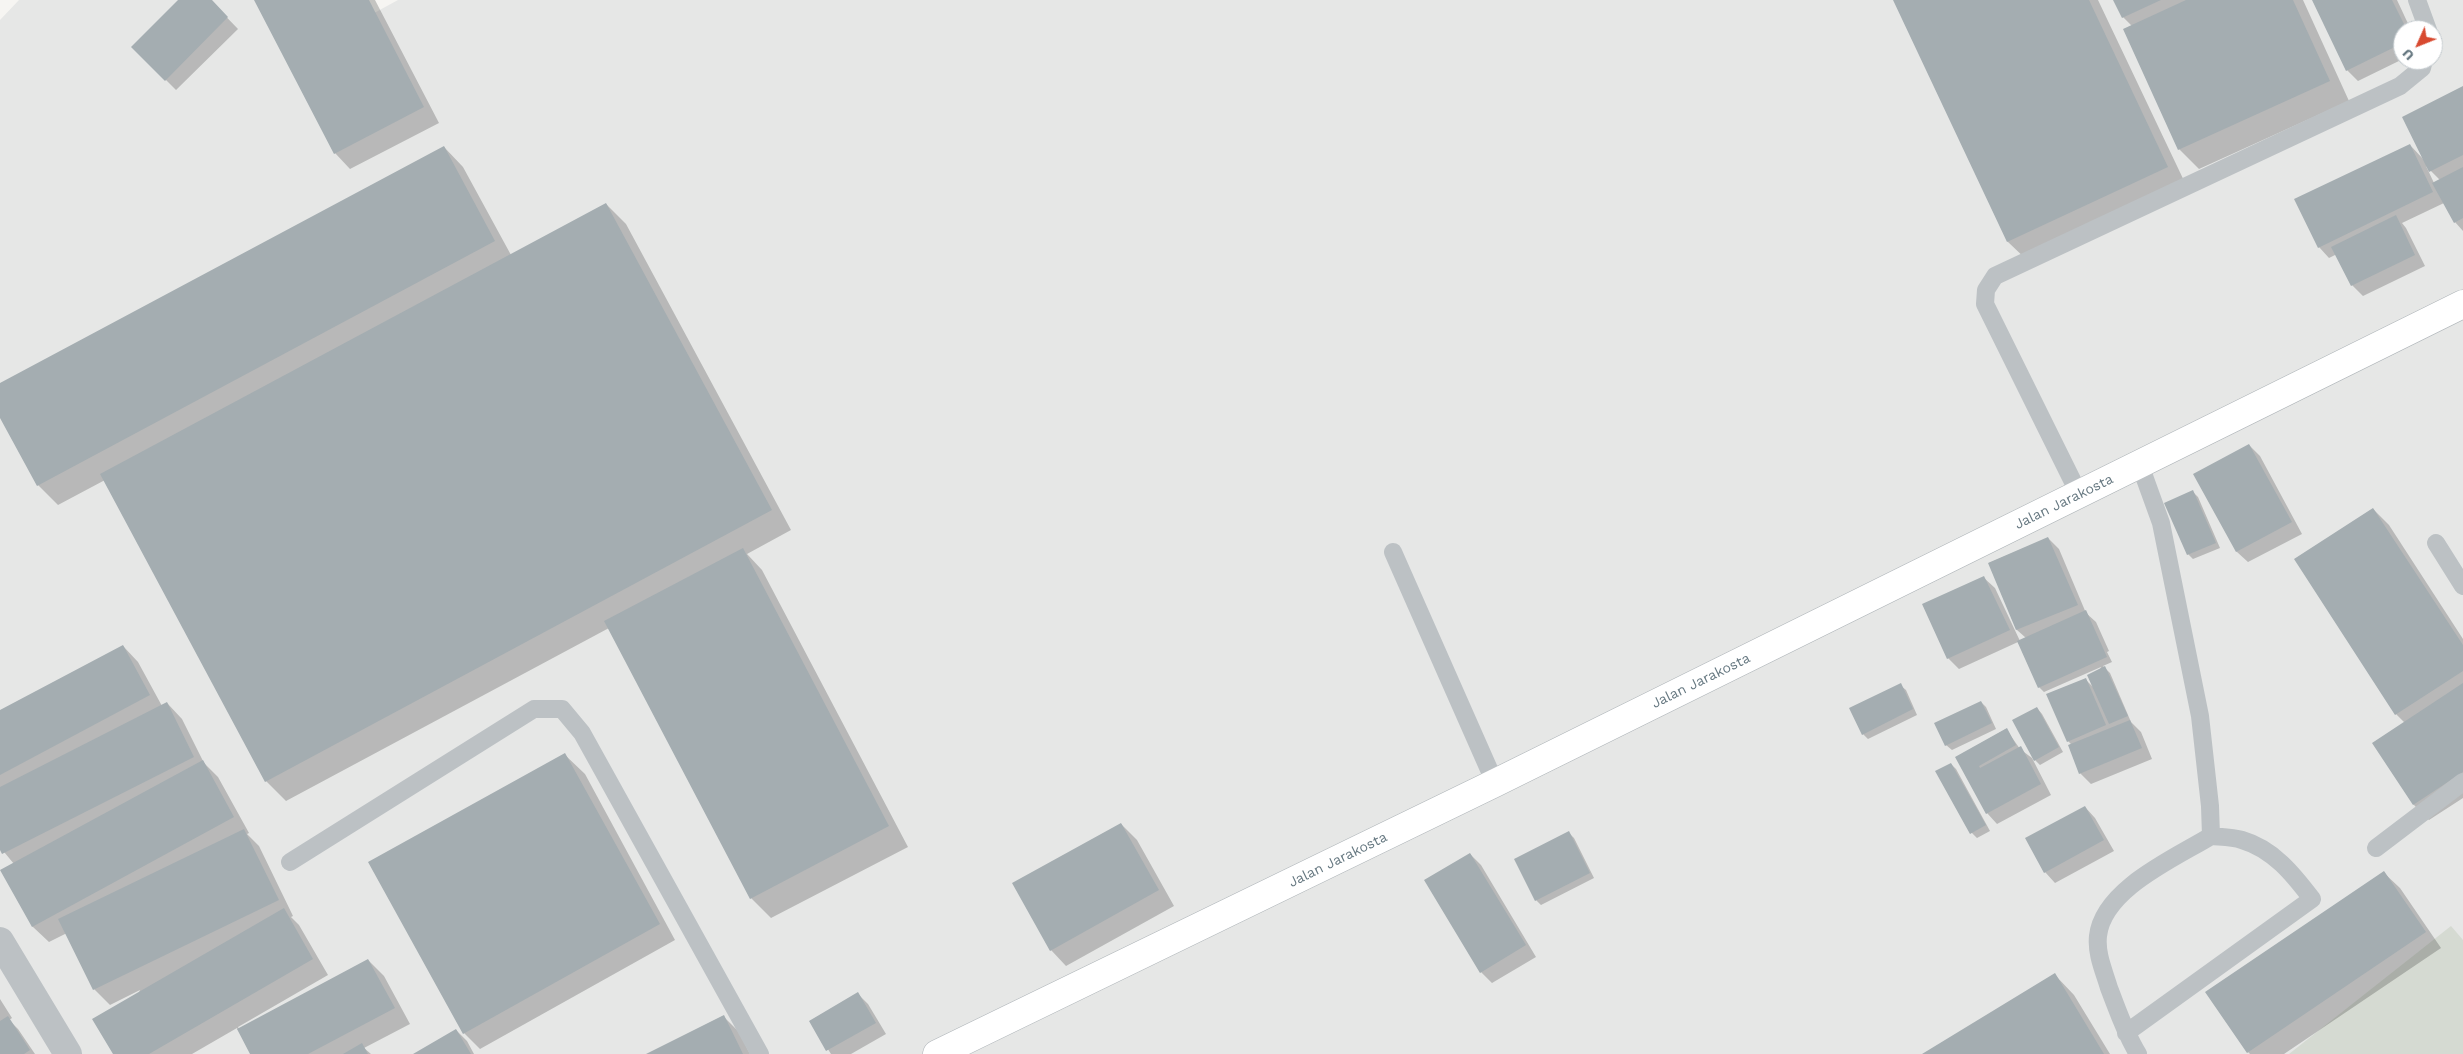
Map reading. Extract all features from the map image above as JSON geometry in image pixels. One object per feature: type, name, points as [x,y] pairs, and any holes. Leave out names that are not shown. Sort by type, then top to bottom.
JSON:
[{"type":"street","name":"Jalan Jarakosta","points":[[937,1054],[1495,784],[2463,304]]},
{"type":"street","points":[[0,941],[68,1054]]},
{"type":"lane","points":[[2417,0],[2424,20]]},
{"type":"lane","points":[[2079,494],[1985,304],[1986,290],[1995,276],[2400,86],[2420,70]]},
{"type":"lane","points":[[2140,464],[2161,522],[2200,716],[2209,796],[2211,836]]},
{"type":"lane","points":[[2436,543],[2463,586]]},
{"type":"lane","points":[[1393,552],[1495,784]]},
{"type":"lane","points":[[290,862],[534,709],[562,709],[582,733],[760,1054]]},
{"type":"lane","points":[[2376,848],[2463,782]]},
{"type":"lane","points":[[2126,1033],[2312,899],[2293,873],[2268,851],[2242,840],[2211,836],[2130,886],[2108,908],[2098,936],[2099,959],[2126,1033],[2138,1054]]},
{"type":"shaded area","points":[[19,0],[341,0],[354,24],[398,0],[2463,0],[2463,1054],[0,1054],[0,20]]},
{"type":"shaded area","points":[[2451,926],[2463,940],[2463,1054],[2289,1054]]},
{"type":"building","points":[[178,0],[212,0],[228,17],[165,81],[131,47]]},
{"type":"building","points":[[254,0],[369,0],[424,107],[334,154]]},
{"type":"building","points":[[1893,0],[2089,0],[2168,167],[2007,242]]},
{"type":"building","points":[[2113,0],[2161,0],[2122,18]]},
{"type":"building","points":[[2186,0],[2293,0],[2330,81],[2178,150],[2123,29]]},
{"type":"building","points":[[2312,0],[2392,0],[2402,20],[2393,20],[2393,48],[2346,71]]},
{"type":"building","points":[[2463,86],[2463,155],[2429,172],[2402,117]]},
{"type":"building","points":[[2410,144],[2433,192],[2318,248],[2294,199]]},
{"type":"building","points":[[444,146],[495,241],[37,486],[0,418],[0,383]]},
{"type":"building","points":[[2463,167],[2463,218],[2454,223],[2432,183]]},
{"type":"building","points":[[606,203],[772,510],[265,782],[100,474]]},
{"type":"building","points":[[2396,215],[2415,255],[2351,286],[2331,247]]},
{"type":"building","points":[[2249,444],[2292,522],[2236,552],[2193,474]]},
{"type":"building","points":[[2193,490],[2216,543],[2187,555],[2164,503]]},
{"type":"building","points":[[2373,508],[2463,645],[2463,671],[2395,715],[2294,559]]},
{"type":"building","points":[[2048,537],[2078,605],[2016,630],[1988,563]]},
{"type":"building","points":[[743,548],[889,826],[750,899],[604,621]]},
{"type":"building","points":[[1984,576],[2010,630],[1947,659],[1922,604]]},
{"type":"building","points":[[2086,610],[2107,657],[2038,688],[2017,641]]},
{"type":"building","points":[[123,645],[150,695],[0,775],[0,710]]},
{"type":"building","points":[[2105,666],[2128,716],[2109,724],[2087,675]]},
{"type":"building","points":[[2086,678],[2106,725],[2067,742],[2046,694]]},
{"type":"building","points":[[1901,683],[1913,709],[1862,735],[1849,708]]},
{"type":"building","points":[[2463,683],[2463,772],[2413,805],[2372,743]]},
{"type":"building","points":[[1981,701],[1992,723],[1945,746],[1934,723]]},
{"type":"building","points":[[167,702],[194,757],[2,854],[0,850],[0,787]]},
{"type":"building","points":[[2037,707],[2059,747],[2034,761],[2012,720]]},
{"type":"building","points":[[2130,720],[2142,748],[2079,774],[2068,745]]},
{"type":"building","points":[[2007,728],[2016,745],[1979,766],[1980,768],[2021,746],[2041,784],[1986,814],[1955,757]]},
{"type":"building","points":[[565,753],[660,924],[463,1034],[368,862]]},
{"type":"building","points":[[203,760],[234,817],[32,927],[0,870]]},
{"type":"building","points":[[1951,763],[1986,825],[1970,834],[1935,771]]},
{"type":"building","points":[[2085,806],[2104,840],[2044,873],[2025,838]]},
{"type":"building","points":[[1121,823],[1159,890],[1050,951],[1012,883]]},
{"type":"building","points":[[244,829],[279,900],[93,990],[58,919]]},
{"type":"building","points":[[1569,831],[1590,873],[1535,901],[1514,859]]},
{"type":"building","points":[[1470,853],[1526,945],[1480,973],[1424,880]]},
{"type":"building","points":[[2384,871],[2426,932],[2247,1053],[2205,992]]},
{"type":"building","points":[[284,908],[313,959],[149,1054],[113,1054],[92,1019]]},
{"type":"building","points":[[368,959],[395,1008],[308,1054],[250,1054],[237,1029]]},
{"type":"building","points":[[2055,973],[2104,1054],[1922,1054]]},
{"type":"building","points":[[858,992],[876,1023],[826,1051],[809,1021]]},
{"type":"building","points":[[724,1015],[743,1054],[646,1054]]},
{"type":"building","points":[[8,1016],[30,1050],[24,1054],[0,1054],[0,1021]]},
{"type":"building","points":[[456,1029],[471,1054],[413,1054]]},
{"type":"building","points":[[362,1043],[368,1054],[343,1054]]}]
